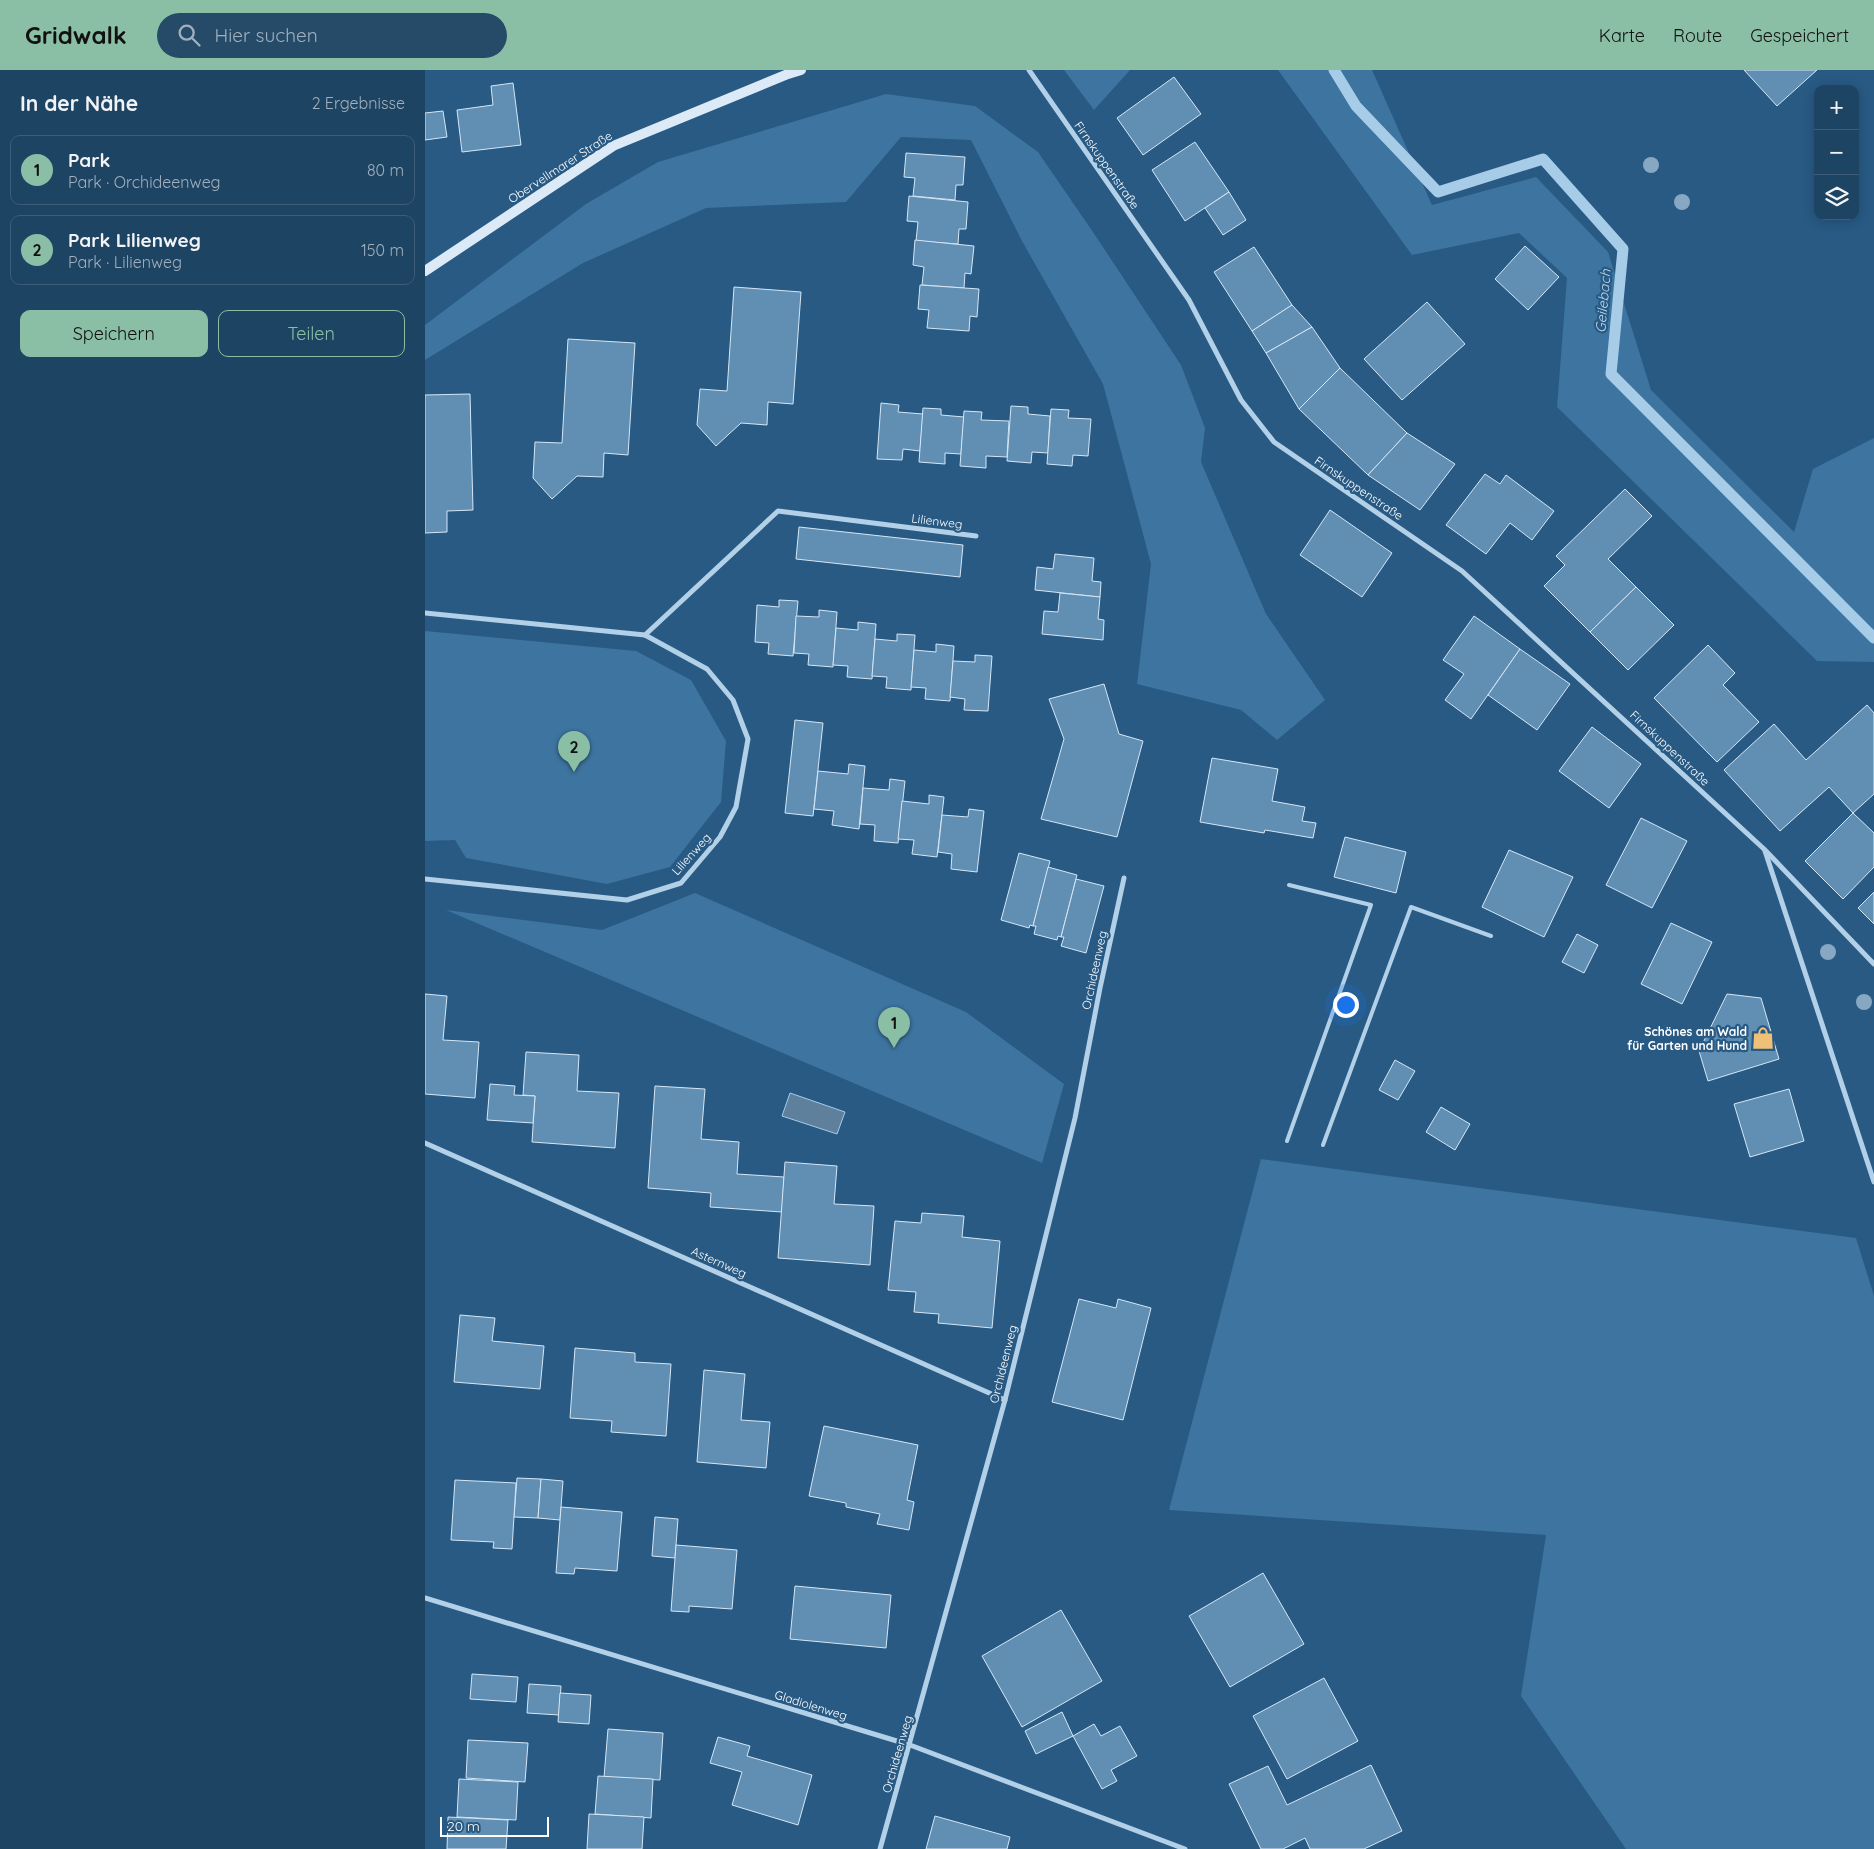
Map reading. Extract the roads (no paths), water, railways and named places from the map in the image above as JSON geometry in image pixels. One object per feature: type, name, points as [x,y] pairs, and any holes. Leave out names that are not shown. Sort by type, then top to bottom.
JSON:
[{"type":"main road","name":"Obervellmarer Straße","points":[[425,271],[613,146],[801,70]]},
{"type":"street","name":"Firnskuppenstraße","points":[[1029,70],[1189,300],[1241,400],[1274,442],[1462,571],[1764,849],[1874,964]]},
{"type":"street","name":"Lilienweg","points":[[645,635],[778,511],[976,536]]},
{"type":"street","name":"Lilienweg","points":[[425,613],[645,635],[707,669],[733,700],[748,739],[736,807],[720,837],[681,883],[627,900],[425,878]]},
{"type":"street","name":"Firnskuppenstraße","points":[[1764,849],[1874,1182]]},
{"type":"street","name":"Orchideenweg","points":[[880,1849],[1005,1400],[1075,1118],[1098,997],[1124,878]]},
{"type":"street","name":"Asternweg","points":[[425,1143],[1005,1400]]},
{"type":"street","name":"Gladiolenweg","points":[[425,1598],[910,1746],[1185,1849]]},
{"type":"lane","points":[[1287,1142],[1371,905],[1289,886]]},
{"type":"lane","points":[[1323,1145],[1411,908],[1491,936]]},
{"type":"waterway","name":"Geilebach","points":[[1334,70],[1356,106],[1438,192],[1543,159],[1623,249],[1611,374],[1874,638]]},
{"type":"place","name":"Park Lilienweg","points":[[574,772]]},
{"type":"place","name":"Schönes am Wald für Garten und Hund","points":[[1763,1038]]},
{"type":"place","name":"Park","points":[[894,1048]]}]
